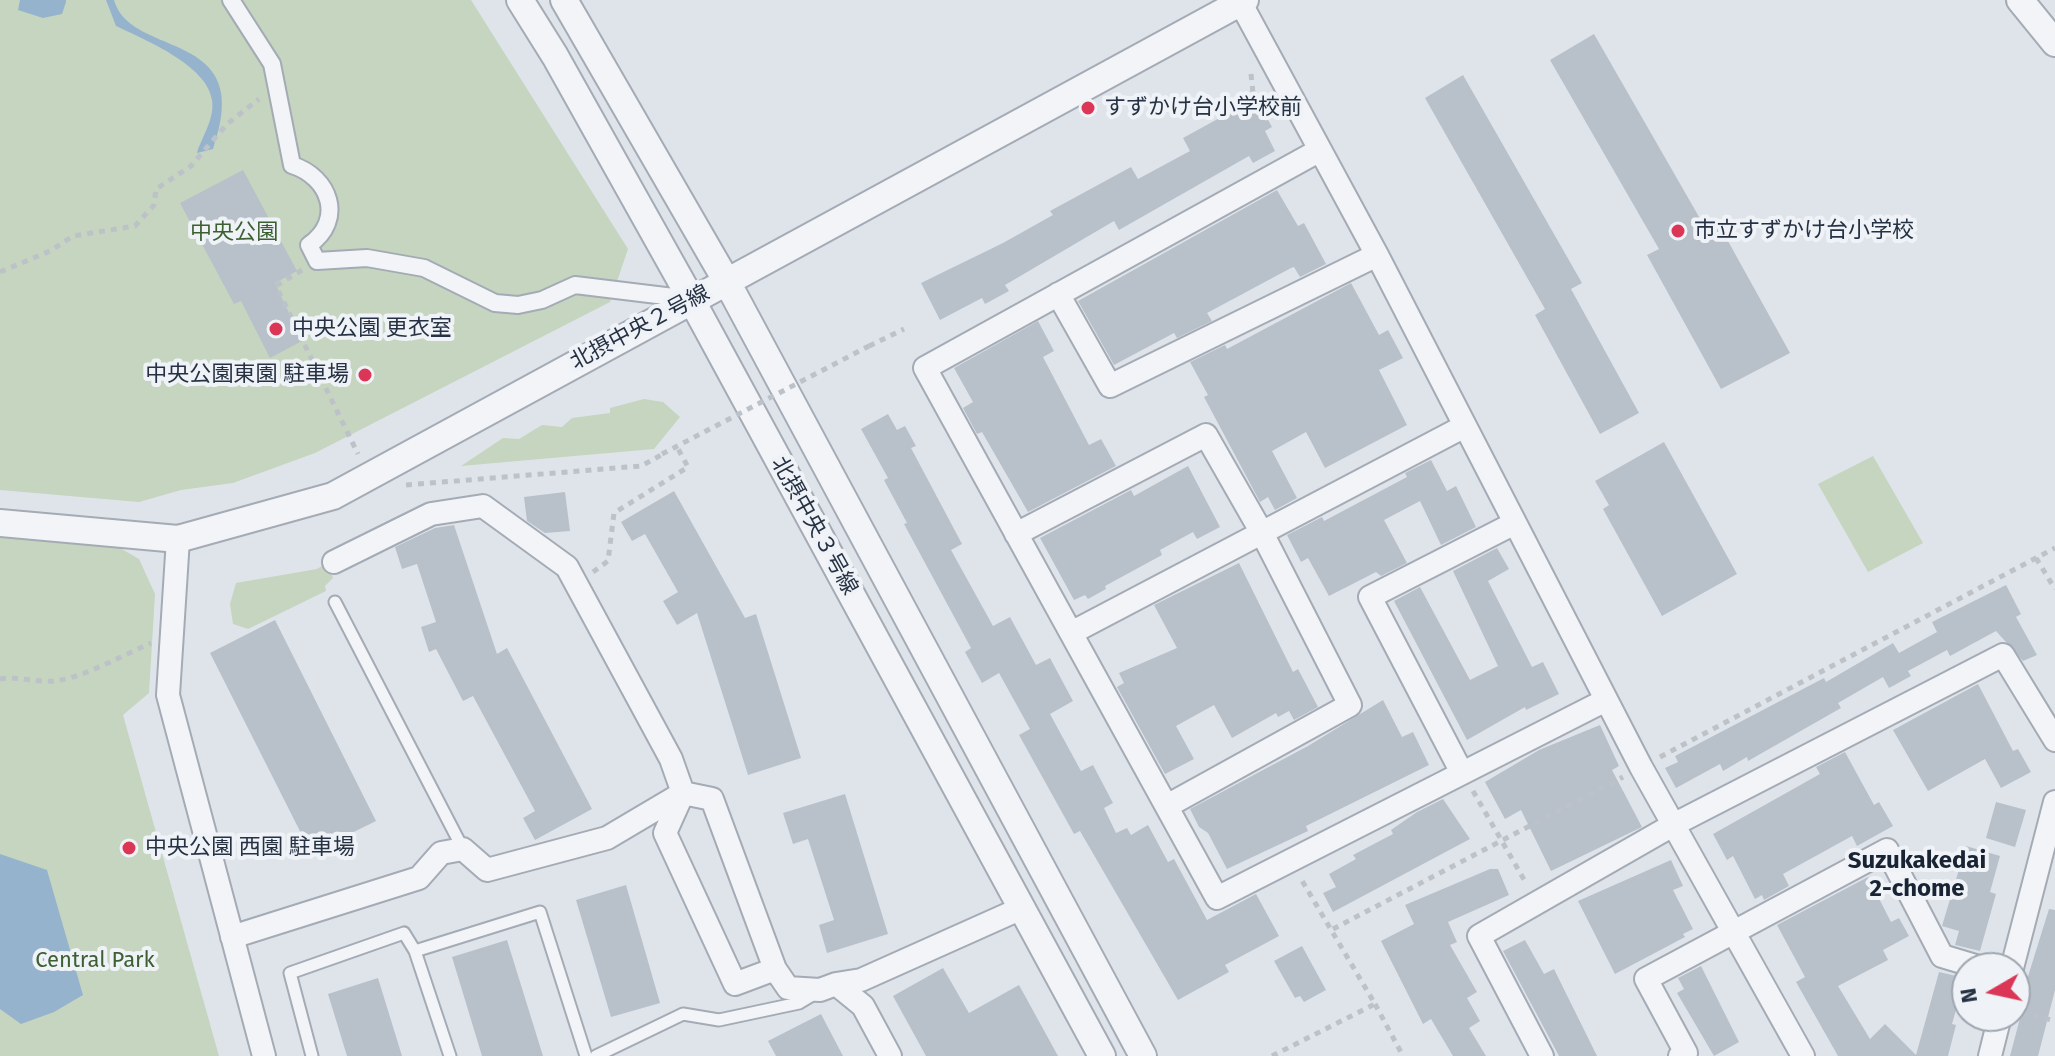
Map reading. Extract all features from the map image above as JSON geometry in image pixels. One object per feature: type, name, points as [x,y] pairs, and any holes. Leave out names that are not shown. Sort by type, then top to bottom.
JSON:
[{"type":"street","points":[[231,0],[272,64],[292,165],[308,170],[321,182],[327,200],[329,221],[319,238],[309,245],[317,261],[367,258],[424,268],[495,303],[518,305],[542,300],[575,285],[691,299]]},
{"type":"street","name":"北摂中央３号線","points":[[520,0],[555,56],[691,299],[1102,1056]]},
{"type":"street","name":"北摂中央３号線","points":[[564,0],[727,282],[1143,1056]]},
{"type":"street","points":[[2020,0],[2055,43]]},
{"type":"street","points":[[1242,1],[1641,767],[1803,1056]]},
{"type":"street","name":"北摂中央２号線","points":[[0,523],[178,539],[380,482],[691,299],[1242,1]]},
{"type":"street","points":[[1320,150],[925,368],[1217,898],[1606,700]]},
{"type":"street","points":[[1058,294],[1110,386],[1377,255]]},
{"type":"street","points":[[1071,633],[1465,426]]},
{"type":"street","points":[[1016,534],[1206,435],[1262,533],[1350,705],[1167,806]]},
{"type":"street","points":[[334,562],[431,514],[483,506],[567,567],[671,759],[683,793],[665,833],[735,984],[775,969]]},
{"type":"street","points":[[1462,773],[1370,597],[1515,523]]},
{"type":"street","points":[[178,539],[168,695],[264,1056]]},
{"type":"street","points":[[1542,1056],[1479,936],[1673,825],[2003,655],[2055,740]]},
{"type":"street","points":[[232,937],[419,878],[441,853],[463,849],[487,870],[607,838],[683,793],[712,799],[775,969],[788,988],[828,987],[861,980],[1022,908]]},
{"type":"street","points":[[2016,952],[2055,802]]},
{"type":"street","points":[[1680,1056],[1686,1053],[1646,979],[1887,850],[1942,956],[1951,959]]},
{"type":"street","points":[[828,987],[863,1006],[890,1056]]},
{"type":"street","points":[[1990,1056],[1996,1032]]},
{"type":"lane","points":[[335,602],[463,849]]},
{"type":"lane","points":[[415,951],[540,912],[586,1056]]},
{"type":"lane","points":[[312,1056],[290,973],[404,933],[415,951],[450,1056]]},
{"type":"lane","points":[[596,1056],[683,1014],[719,1020],[799,1003],[828,987]]},
{"type":"path","points":[[0,272],[50,251],[73,236],[135,226],[154,205],[156,189],[191,166],[227,124],[278,90]]},
{"type":"path","points":[[317,261],[276,286],[380,482],[641,466],[904,329]]},
{"type":"path","points":[[576,584],[608,561],[614,513],[688,467],[677,447]]},
{"type":"path","points":[[1333,929],[2055,548]]},
{"type":"path","points":[[2036,558],[2055,589]]},
{"type":"path","points":[[0,679],[18,676],[52,681],[69,678],[172,632]]},
{"type":"path","points":[[1462,773],[1537,904]]},
{"type":"path","points":[[1289,861],[1333,929],[1403,1056]]},
{"type":"path","points":[[1272,1056],[1375,1004]]},
{"type":"path","points":[[2031,1015],[2055,1021]]},
{"type":"green space","name":"中央公園","points":[[0,0],[471,0],[628,249],[610,302],[315,453],[233,483],[181,490],[139,502],[0,490]]},
{"type":"green space","points":[[644,399],[663,402],[680,417],[654,449],[461,466],[503,438],[519,439],[542,425],[562,427],[572,418],[610,413],[610,408]]},
{"type":"green space","points":[[1873,456],[1923,543],[1868,572],[1818,484]]},
{"type":"green space","name":"Central Park","points":[[0,537],[120,548],[139,559],[155,594],[149,693],[123,715],[219,1056],[0,1056]]},
{"type":"green space","points":[[327,563],[333,578],[325,586],[326,591],[248,629],[233,624],[230,604],[236,583],[317,569]]},
{"type":"water","points":[[20,0],[66,2],[62,14],[43,18],[18,10]]},
{"type":"water","points":[[106,0],[114,0],[125,19],[143,31],[186,51],[205,64],[218,83],[222,110],[213,149],[197,153],[212,114],[208,87],[173,55],[116,26]]},
{"type":"water","points":[[0,854],[47,870],[83,995],[54,1012],[21,1024],[0,1009]]},
{"type":"building","points":[[1594,34],[1706,229],[1718,223],[1790,353],[1721,389],[1647,255],[1659,249],[1550,60]]},
{"type":"building","points":[[1463,75],[1582,283],[1571,289],[1639,413],[1600,434],[1535,315],[1545,309],[1425,98]]},
{"type":"building","points":[[1256,98],[1272,127],[1265,131],[1275,151],[1253,163],[1249,156],[1119,230],[1114,221],[1005,285],[1009,291],[985,304],[982,298],[940,320],[921,283],[1003,243],[1053,215],[1050,211],[1131,167],[1138,179],[1190,151],[1183,138]]},
{"type":"building","points":[[243,170],[297,271],[275,283],[302,341],[270,358],[241,301],[234,304],[180,203]]},
{"type":"building","points":[[1277,190],[1298,226],[1304,223],[1326,264],[1300,277],[1294,267],[1291,268],[1207,313],[1212,321],[1177,338],[1174,333],[1114,365],[1078,301]]},
{"type":"building","points":[[1351,283],[1379,335],[1388,330],[1403,358],[1379,370],[1407,425],[1325,468],[1306,432],[1272,451],[1297,498],[1275,510],[1268,497],[1260,502],[1204,397],[1208,395],[1190,362],[1225,345],[1227,349]]},
{"type":"building","points":[[1038,321],[1054,351],[1043,357],[1089,445],[1101,439],[1116,466],[1028,512],[982,432],[977,434],[963,408],[973,402],[954,368]]},
{"type":"building","points":[[888,414],[897,430],[905,426],[916,446],[911,448],[962,544],[951,550],[993,626],[1010,617],[1036,665],[1050,658],[1073,701],[1050,714],[1081,771],[1093,765],[1113,803],[1104,808],[1116,833],[1127,828],[1131,835],[1148,825],[1168,862],[1174,859],[1207,920],[1256,894],[1279,936],[1225,965],[1229,972],[1178,1000],[1080,831],[1074,834],[1019,735],[1030,729],[999,673],[982,683],[965,652],[971,648],[904,524],[907,523],[884,480],[888,478],[861,429]]},
{"type":"building","points":[[1664,442],[1737,574],[1662,616],[1603,509],[1609,505],[1595,481]]},
{"type":"building","points":[[1431,460],[1447,491],[1456,486],[1476,527],[1441,545],[1420,501],[1384,520],[1407,563],[1381,576],[1376,572],[1329,596],[1308,558],[1301,562],[1287,535],[1322,517],[1324,521],[1407,477],[1405,473]]},
{"type":"building","points":[[1188,466],[1220,527],[1197,539],[1193,532],[1160,550],[1162,555],[1105,586],[1106,589],[1088,599],[1085,595],[1074,600],[1040,538],[1131,490],[1134,496]]},
{"type":"building","points":[[674,491],[745,618],[756,614],[801,758],[748,775],[697,613],[677,625],[663,601],[678,592],[645,534],[632,541],[621,522]]},
{"type":"building","points":[[565,492],[570,531],[545,533],[527,521],[524,497]]},
{"type":"building","points":[[454,525],[497,654],[507,648],[592,809],[535,840],[523,818],[535,811],[473,696],[463,701],[436,649],[429,652],[421,627],[436,622],[417,564],[402,569],[395,547],[435,528]]},
{"type":"building","points":[[1497,548],[1509,569],[1488,581],[1532,667],[1543,662],[1559,694],[1526,710],[1525,707],[1467,740],[1394,601],[1420,587],[1470,680],[1498,666],[1453,571]]},
{"type":"building","points":[[1239,563],[1293,672],[1298,669],[1318,707],[1294,720],[1289,711],[1278,717],[1276,713],[1232,738],[1214,705],[1176,726],[1194,759],[1165,774],[1117,687],[1124,683],[1119,673],[1177,648],[1154,605]]},
{"type":"building","points":[[2006,585],[2021,614],[2016,617],[2037,655],[2023,661],[1996,631],[1950,656],[1947,650],[1908,671],[1911,676],[1889,688],[1883,677],[1838,703],[1841,708],[1748,761],[1747,757],[1723,771],[1720,764],[1676,788],[1665,768],[1678,762],[1675,756],[1824,678],[1826,682],[1893,643],[1899,653],[1937,632],[1932,622]]},
{"type":"building","points":[[275,620],[376,821],[311,853],[210,653]]},
{"type":"building","points":[[1978,684],[2013,751],[2018,749],[2031,772],[2001,788],[1985,759],[1928,791],[1893,730]]},
{"type":"building","points":[[1383,700],[1402,737],[1413,732],[1429,765],[1306,826],[1308,831],[1227,869],[1208,833],[1199,827],[1190,809],[1308,746]]},
{"type":"building","points":[[1600,725],[1619,766],[1612,770],[1642,827],[1551,871],[1521,810],[1505,819],[1485,782],[1539,750]]},
{"type":"building","points":[[1845,752],[1874,805],[1879,802],[1893,826],[1857,846],[1852,836],[1783,874],[1789,886],[1764,900],[1762,895],[1755,899],[1733,856],[1727,860],[1713,834],[1820,774],[1816,767]]},
{"type":"building","points":[[845,794],[888,934],[827,953],[819,925],[834,920],[808,839],[793,844],[783,813]]},
{"type":"building","points":[[1443,799],[1470,839],[1333,912],[1323,893],[1336,887],[1329,874],[1356,859],[1353,855],[1393,834],[1391,830],[1417,812]]},
{"type":"building","points":[[1996,802],[2026,810],[2015,847],[1986,838]]},
{"type":"building","points":[[1966,846],[2000,856],[1990,892],[1996,894],[1980,951],[1955,945],[1959,931],[1942,926]]},
{"type":"building","points":[[1671,860],[1683,886],[1673,890],[1693,929],[1683,934],[1685,937],[1615,974],[1578,901]]},
{"type":"building","points":[[1490,869],[1498,869],[1509,895],[1448,922],[1457,942],[1450,945],[1477,992],[1467,998],[1480,1021],[1469,1028],[1486,1056],[1453,1056],[1431,1019],[1423,1024],[1381,941],[1414,924],[1405,905]]},
{"type":"building","points":[[1868,877],[1891,922],[1899,918],[1909,936],[1883,950],[1888,960],[1838,986],[1870,1039],[1885,1024],[1916,1055],[1939,972],[1951,975],[1951,1032],[1954,1032],[1948,1056],[1838,1056],[1796,982],[1805,977],[1777,925]]},
{"type":"building","points":[[626,885],[660,1003],[611,1017],[576,900]]},
{"type":"building","points":[[2049,909],[2055,910],[2055,990],[2038,1056],[2010,1056],[2016,1032],[2031,1032],[2031,967]]},
{"type":"building","points":[[507,940],[543,1056],[482,1056],[452,957]]},
{"type":"building","points":[[1525,940],[1544,974],[1554,969],[1597,1056],[1559,1056],[1503,951]]},
{"type":"building","points":[[1302,946],[1326,990],[1304,1002],[1300,996],[1295,998],[1274,961]]},
{"type":"building","points":[[1701,966],[1739,1042],[1714,1056],[1677,993],[1684,989],[1678,978]]},
{"type":"building","points":[[943,968],[969,1013],[1019,985],[1058,1056],[926,1056],[893,996]]},
{"type":"building","points":[[378,978],[402,1056],[347,1056],[328,994]]},
{"type":"building","points":[[821,1014],[843,1056],[776,1056],[768,1041]]},
{"type":"place","name":"すずかけ台小学校前","points":[[1088,108]]},
{"type":"place","name":"市立すずかけ台小学校","points":[[1678,231]]},
{"type":"place","name":"中央公園 更衣室","points":[[276,329]]},
{"type":"place","name":"中央公園東園 駐車場","points":[[365,375]]},
{"type":"place","name":"中央公園 西園 駐車場","points":[[129,848]]},
{"type":"district","name":"Suzukakedai 2-chome","points":[[1917,875]]}]
